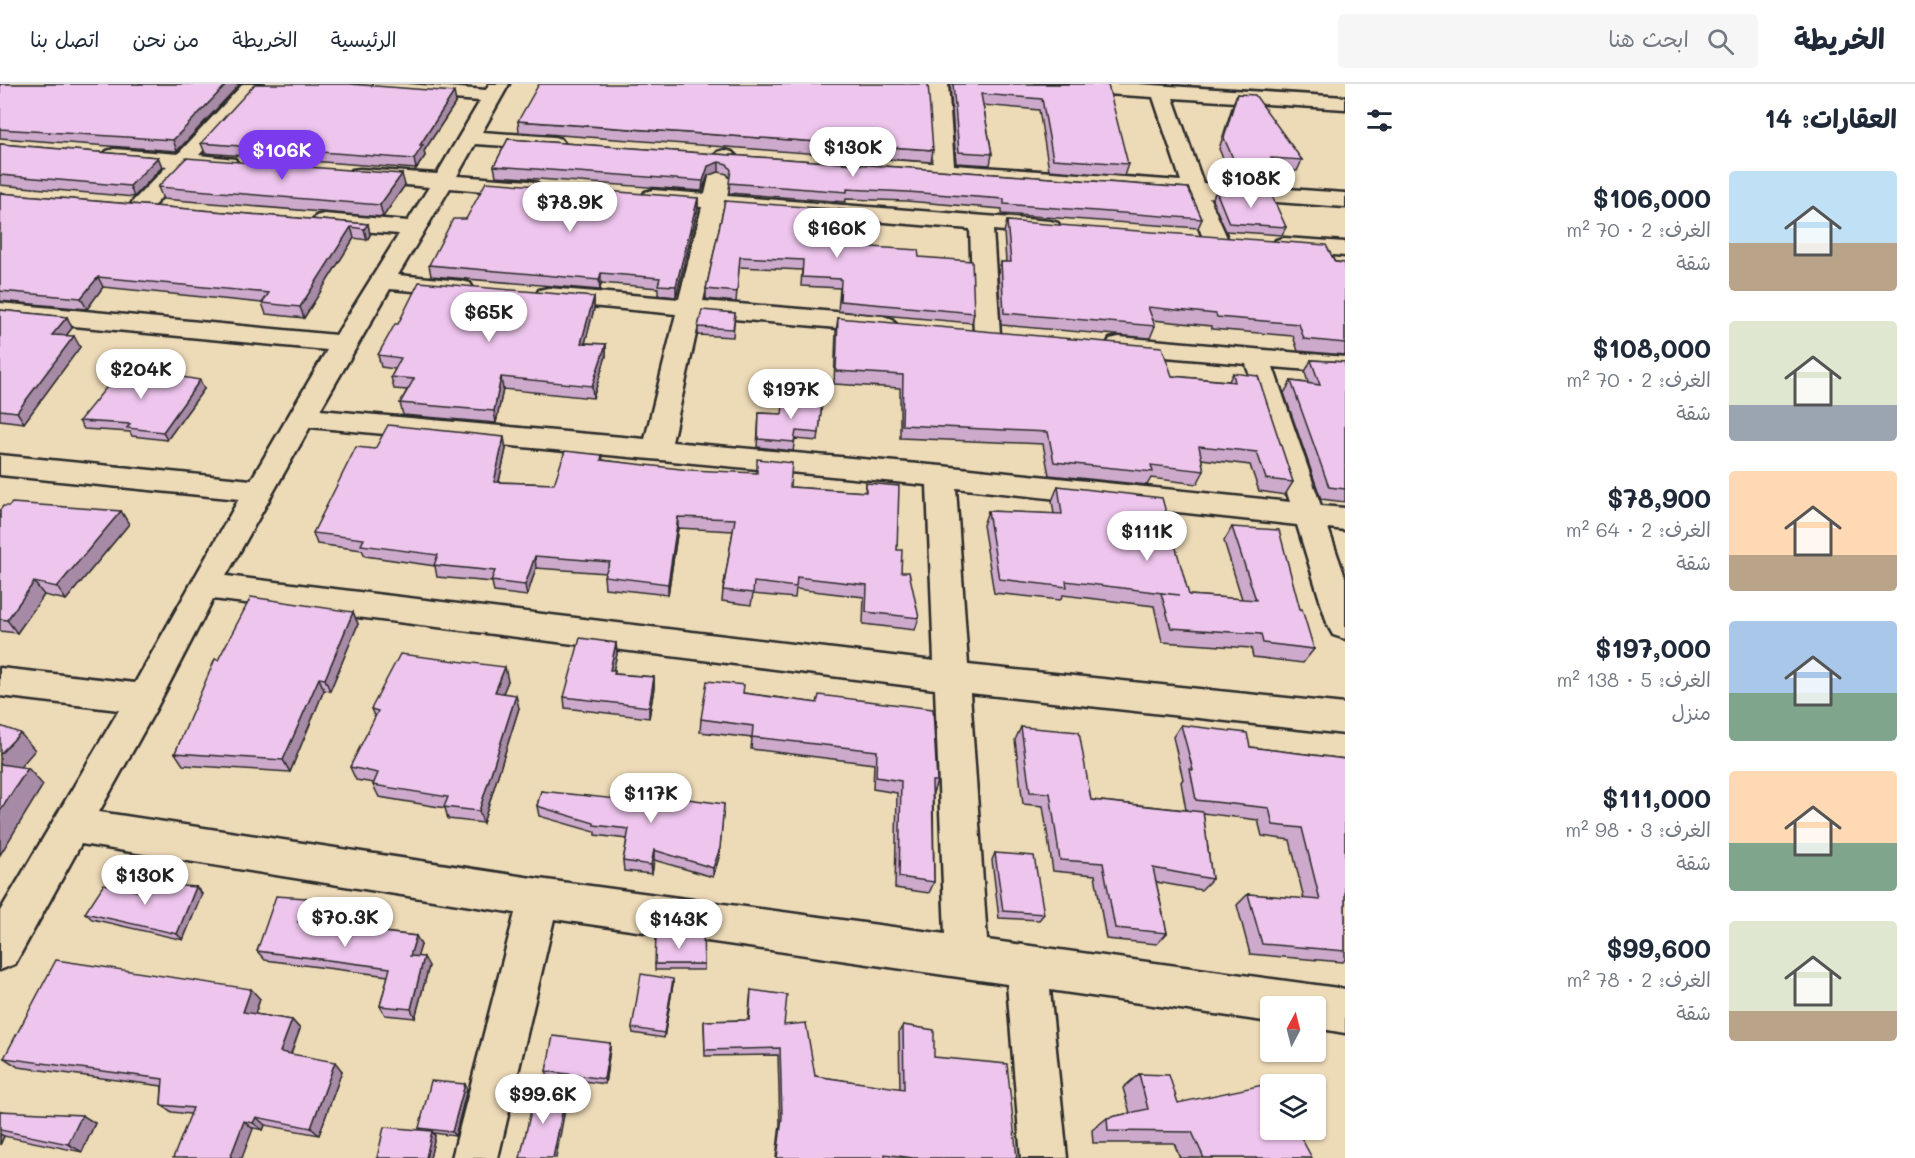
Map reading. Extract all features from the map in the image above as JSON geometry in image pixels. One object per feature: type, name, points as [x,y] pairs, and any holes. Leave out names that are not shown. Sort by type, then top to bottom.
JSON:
[{"type":"street","points":[[141,206],[254,84]]},
{"type":"street","points":[[0,950],[144,699],[204,586],[495,90],[328,84]]},
{"type":"street","points":[[938,84],[944,170]]},
{"type":"street","points":[[1045,84],[1123,86],[1161,91],[1345,103]]},
{"type":"street","points":[[1161,91],[1194,188],[1216,240]]},
{"type":"street","points":[[469,136],[574,145]]},
{"type":"street","points":[[92,153],[242,165]]},
{"type":"street","points":[[656,451],[725,156]]},
{"type":"street","points":[[829,163],[1345,200]]},
{"type":"street","points":[[337,173],[549,189]]},
{"type":"street","points":[[631,196],[1075,230]]},
{"type":"street","points":[[117,204],[165,208]]},
{"type":"street","points":[[308,220],[415,229]]},
{"type":"street","points":[[981,222],[987,334]]},
{"type":"street","points":[[1193,239],[1240,242]]},
{"type":"street","points":[[1263,244],[1345,249]]},
{"type":"street","points":[[382,281],[488,290]]},
{"type":"street","points":[[524,293],[904,326]]},
{"type":"street","points":[[0,311],[344,344]]},
{"type":"street","points":[[1093,343],[1345,365]]},
{"type":"street","points":[[1257,357],[1345,626]]},
{"type":"street","points":[[302,417],[941,476],[1345,519]]},
{"type":"street","points":[[0,465],[260,491]]},
{"type":"street","points":[[941,476],[967,958]]},
{"type":"street","points":[[204,586],[953,677],[1345,719]]},
{"type":"street","points":[[0,682],[144,699]]},
{"type":"street","points":[[70,825],[539,898],[1260,999]]},
{"type":"street","points":[[475,1158],[539,898]]},
{"type":"street","points":[[1027,967],[1044,1158]]},
{"type":"street","points":[[1326,1009],[1345,1011]]},
{"type":"building","points":[[0,84],[227,84],[173,140],[0,129]]},
{"type":"building","points":[[255,84],[349,84],[454,92],[420,145],[423,145],[414,159],[201,143]]},
{"type":"building","points":[[539,84],[928,84],[933,150],[518,121]]},
{"type":"building","points":[[953,84],[1108,85],[1128,164],[1053,159],[1042,99],[981,94],[992,154],[959,152]]},
{"type":"building","points":[[1237,94],[1255,95],[1302,160],[1271,158],[1278,173],[1224,171],[1219,163],[1235,163],[1224,138]]},
{"type":"building","points":[[508,139],[1188,188],[1202,219],[1004,204],[1004,199],[847,189],[847,192],[729,183],[731,170],[727,164],[719,162],[708,166],[703,181],[494,166]]},
{"type":"building","points":[[0,144],[158,157],[130,186],[0,175]]},
{"type":"building","points":[[186,158],[402,174],[380,205],[158,187]]},
{"type":"building","points":[[486,182],[698,198],[676,286],[658,285],[660,278],[601,273],[599,280],[429,265],[453,219],[466,219]]},
{"type":"building","points":[[1216,191],[1272,196],[1286,227],[1229,223]]},
{"type":"building","points":[[0,193],[368,224],[364,229],[351,227],[300,307],[262,303],[269,293],[98,277],[81,298],[0,291]]},
{"type":"building","points":[[725,201],[845,210],[841,245],[918,250],[919,257],[972,261],[974,313],[840,301],[841,279],[802,277],[803,260],[740,257],[737,292],[706,289]]},
{"type":"building","points":[[1007,221],[1326,245],[1335,262],[1345,263],[1345,343],[1304,339],[1299,324],[1217,317],[1216,314],[1148,307],[1155,326],[1004,313],[1001,262],[1011,262]]},
{"type":"building","points":[[419,282],[594,297],[581,343],[606,344],[592,386],[501,377],[494,411],[400,403],[414,379],[391,377],[401,358],[378,355],[395,324],[398,324]]},
{"type":"building","points":[[0,310],[67,317],[52,335],[74,336],[17,412],[0,410]]},
{"type":"building","points":[[702,310],[735,313],[733,329],[698,327]]},
{"type":"building","points":[[838,318],[1162,347],[1172,376],[1235,382],[1233,373],[1258,376],[1293,482],[1266,479],[1257,452],[1199,446],[1204,471],[1151,465],[1153,472],[1054,462],[1048,432],[902,425],[903,375],[836,371]]},
{"type":"building","points":[[1311,360],[1345,362],[1345,489],[1329,487],[1291,381],[1320,385]]},
{"type":"building","points":[[123,367],[200,380],[163,432],[127,428],[130,424],[79,421]]},
{"type":"building","points":[[784,397],[822,401],[819,433],[796,431],[794,442],[758,439],[759,413],[782,414]]},
{"type":"building","points":[[388,425],[504,437],[494,482],[554,484],[565,451],[602,455],[601,460],[690,470],[757,473],[757,459],[792,463],[790,487],[866,492],[866,483],[899,486],[897,550],[902,550],[901,572],[909,572],[919,618],[866,612],[867,585],[797,577],[796,587],[754,582],[753,593],[723,590],[735,519],[678,517],[668,584],[604,576],[610,562],[535,556],[525,585],[491,581],[495,571],[434,565],[438,555],[361,545],[364,539],[313,533],[356,447],[375,449]]},
{"type":"building","points":[[1058,486],[1162,498],[1189,595],[1256,600],[1232,527],[1279,530],[1300,609],[1302,609],[1314,649],[1263,643],[1261,634],[1171,628],[1161,593],[1179,595],[1066,581],[1067,587],[999,579],[988,511],[1062,514]]},
{"type":"building","points":[[12,503],[121,511],[57,587],[34,582],[7,620],[0,619],[0,510],[3,506],[9,506]]},
{"type":"building","points":[[251,597],[353,612],[325,679],[319,678],[283,760],[175,753],[215,659],[218,660]]},
{"type":"building","points":[[580,638],[616,643],[610,670],[615,670],[614,674],[654,677],[649,707],[564,697]]},
{"type":"building","points":[[400,654],[505,667],[495,692],[516,695],[479,811],[444,807],[448,797],[373,785],[378,773],[350,767],[378,711],[371,709]]},
{"type":"building","points":[[707,681],[744,685],[743,693],[817,703],[819,695],[933,709],[937,781],[932,781],[934,882],[899,877],[901,781],[876,777],[877,751],[752,737],[753,726],[701,719]]},
{"type":"building","points":[[1181,725],[1247,733],[1250,747],[1345,759],[1345,951],[1262,944],[1248,894],[1320,900],[1302,828],[1273,825],[1269,808],[1196,800],[1190,769],[1193,770]]},
{"type":"building","points":[[0,726],[20,733],[0,754]]},
{"type":"building","points":[[1021,727],[1079,732],[1091,800],[1203,812],[1212,879],[1153,868],[1167,933],[1115,928],[1103,863],[1060,860],[1050,793],[1030,792]]},
{"type":"building","points":[[0,764],[28,768],[0,811]]},
{"type":"building","points":[[541,791],[635,801],[636,792],[724,804],[720,848],[713,868],[654,850],[651,865],[623,861],[629,829],[594,825],[594,823],[537,806]]},
{"type":"building","points":[[995,853],[1034,856],[1044,914],[1003,911]]},
{"type":"building","points":[[145,883],[196,887],[177,934],[85,913],[104,884],[141,892]]},
{"type":"building","points":[[276,896],[306,898],[298,922],[416,936],[410,956],[424,957],[411,1009],[380,1006],[390,968],[257,951]]},
{"type":"building","points":[[656,934],[703,936],[704,964],[655,964]]},
{"type":"building","points":[[56,960],[251,989],[243,1012],[292,1020],[280,1052],[335,1062],[311,1128],[256,1117],[253,1123],[244,1121],[230,1158],[173,1158],[193,1108],[161,1105],[163,1079],[4,1058]]},
{"type":"building","points":[[641,974],[673,979],[664,1033],[632,1028]]},
{"type":"building","points":[[751,990],[787,995],[784,1025],[806,1023],[815,1076],[904,1089],[903,1025],[934,1030],[934,1057],[1007,1064],[1017,1158],[913,1158],[885,1154],[885,1158],[777,1158],[782,1118],[780,1048],[705,1050],[704,1021],[749,1020]]},
{"type":"building","points":[[553,1036],[610,1043],[604,1079],[546,1071]]},
{"type":"building","points":[[1139,1074],[1169,1075],[1178,1103],[1260,1086],[1260,1140],[1302,1140],[1312,1158],[1204,1158],[1192,1132],[1108,1131],[1107,1118],[1148,1109]]},
{"type":"building","points":[[431,1081],[465,1084],[452,1132],[419,1128]]},
{"type":"building","points":[[536,1089],[566,1094],[553,1158],[520,1158]]},
{"type":"building","points":[[0,1111],[82,1115],[68,1144],[0,1130]]},
{"type":"building","points":[[384,1127],[432,1131],[426,1158],[377,1158]]}]
